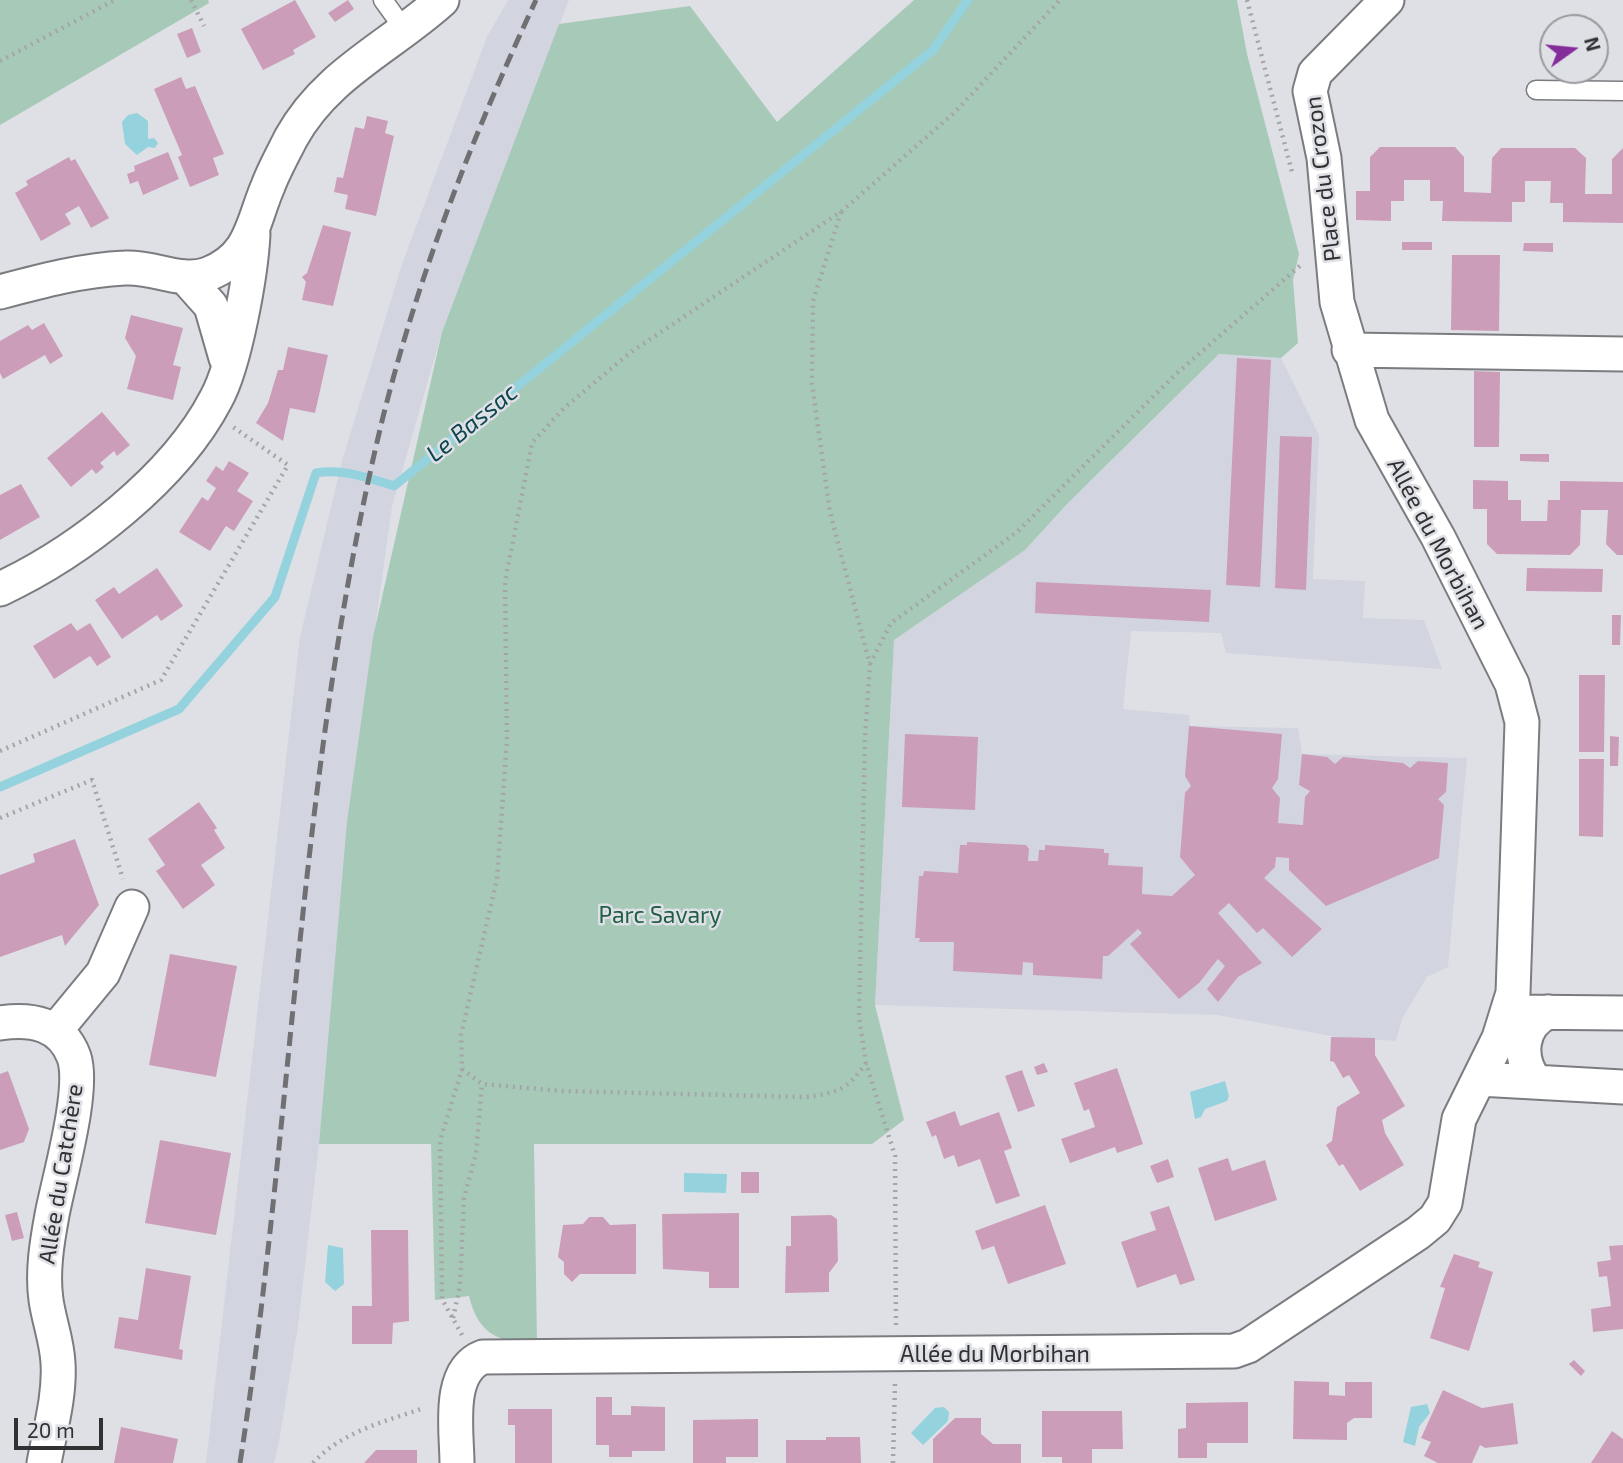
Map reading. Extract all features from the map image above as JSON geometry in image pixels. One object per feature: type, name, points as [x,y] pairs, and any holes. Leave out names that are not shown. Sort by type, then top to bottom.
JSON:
[{"type":"street","points":[[0,589],[45,565],[99,528],[159,474],[210,410],[228,368],[251,257],[253,234],[267,187],[309,110],[338,78],[442,0]]},
{"type":"street","name":"Place du Crozon","points":[[1349,351],[1337,302],[1324,158],[1310,91],[1315,73],[1355,13],[1387,0]]},
{"type":"street","points":[[0,292],[76,274],[127,267],[186,278],[219,269],[239,252],[253,234]]},
{"type":"street","points":[[186,278],[207,299],[217,317],[228,368]]},
{"type":"street","points":[[1349,351],[1623,354]]},
{"type":"street","name":"Allée du Morbihan","points":[[476,1360],[497,1356],[1216,1353],[1242,1349],[1435,1219],[1449,1191],[1459,1119],[1510,1012],[1523,744],[1519,703],[1513,684],[1438,537],[1372,420],[1349,351]]},
{"type":"street","points":[[0,1023],[36,1023],[56,1030],[103,973],[132,907]]},
{"type":"street","points":[[1510,1012],[1623,1013]]},
{"type":"street","points":[[1536,1082],[1526,1063],[1524,1038],[1531,1024],[1548,1012]]},
{"type":"street","name":"Allée du Catchère","points":[[44,1463],[58,1386],[58,1362],[45,1297],[46,1256],[76,1092],[75,1060],[65,1038],[56,1030]]},
{"type":"street","points":[[1479,1079],[1623,1087]]},
{"type":"street","points":[[457,1463],[457,1398],[463,1374],[476,1360]]},
{"type":"lane","points":[[383,0],[404,29]]},
{"type":"lane","points":[[1536,90],[1623,91]]},
{"type":"path","points":[[0,61],[116,0]]},
{"type":"path","points":[[191,0],[204,26]]},
{"type":"path","points":[[476,1360],[442,1299],[440,1141],[462,1069],[461,1035],[497,878],[507,741],[505,582],[532,443],[564,408],[631,352],[842,211],[954,113],[1060,0]]},
{"type":"path","points":[[1247,0],[1292,175]]},
{"type":"path","points":[[842,211],[813,301],[812,384],[830,512],[870,665],[859,1017],[866,1063],[895,1156],[898,1354],[893,1397],[893,1463]]},
{"type":"path","points":[[870,665],[891,623],[1017,532],[1176,374],[1288,274],[1321,251],[1332,256]]},
{"type":"path","points":[[0,751],[162,680],[288,465],[210,410]]},
{"type":"path","points":[[0,818],[93,780],[132,907]]},
{"type":"path","points":[[462,1069],[482,1084],[588,1093],[806,1097],[837,1093],[855,1078],[866,1063]]},
{"type":"path","points":[[453,1319],[460,1286],[464,1198],[476,1154],[482,1084]]},
{"type":"path","points":[[313,1463],[335,1444],[355,1433],[457,1398]]},
{"type":"shaded area","points":[[508,0],[569,0],[442,332],[392,506],[349,817],[319,1144],[298,1326],[279,1442],[274,1463],[206,1463],[300,637],[342,461],[402,264],[487,37]]},
{"type":"shaded area","points":[[1219,354],[1281,358],[1319,435],[1313,579],[1365,581],[1363,618],[1424,620],[1442,669],[1226,653],[1221,633],[1131,631],[1123,709],[1189,715],[1190,726],[1298,728],[1302,754],[1467,758],[1448,967],[1427,977],[1402,1019],[1396,1041],[1337,1037],[1217,1015],[875,1005],[894,640],[1026,549],[1067,504]]},
{"type":"green space","points":[[0,0],[208,0],[209,3],[0,125]]},
{"type":"green space","name":"Parc Savary","points":[[914,0],[1237,0],[1247,54],[1299,254],[1293,280],[1298,343],[1281,358],[1219,354],[1067,504],[1025,550],[894,640],[875,1005],[904,1120],[872,1144],[534,1144],[537,1345],[502,1339],[485,1328],[473,1310],[469,1296],[435,1300],[431,1144],[319,1144],[347,822],[373,637],[442,332],[559,24],[690,6],[777,122]]},
{"type":"water","points":[[137,113],[148,121],[148,139],[154,138],[158,143],[155,148],[148,147],[137,155],[125,144],[122,122],[128,115]]},
{"type":"water","points":[[1225,1081],[1229,1096],[1227,1101],[1205,1109],[1201,1117],[1195,1119],[1190,1092]]},
{"type":"water","points":[[684,1173],[727,1174],[726,1193],[684,1192]]},
{"type":"water","points":[[328,1245],[343,1248],[344,1284],[335,1291],[325,1282]]},
{"type":"water","points":[[1427,1404],[1430,1413],[1419,1427],[1415,1446],[1403,1442],[1411,1407]]},
{"type":"water","points":[[944,1407],[949,1412],[948,1421],[923,1445],[911,1433],[935,1408]]},
{"type":"building","points":[[295,0],[316,37],[293,50],[295,54],[263,70],[241,29]]},
{"type":"building","points":[[348,0],[354,9],[335,22],[328,13]]},
{"type":"building","points":[[192,28],[201,52],[187,58],[177,34]]},
{"type":"building","points":[[181,77],[186,89],[195,86],[224,154],[213,158],[219,175],[190,187],[178,157],[182,155],[154,89]]},
{"type":"building","points":[[367,116],[388,121],[385,133],[394,136],[376,216],[345,209],[348,195],[334,192],[337,177],[343,178],[355,127],[364,129]]},
{"type":"building","points":[[1380,147],[1455,147],[1464,157],[1464,192],[1491,193],[1492,158],[1501,148],[1575,148],[1586,158],[1585,194],[1612,194],[1612,159],[1623,148],[1623,223],[1563,222],[1563,203],[1550,203],[1551,181],[1525,181],[1525,202],[1512,202],[1512,222],[1442,221],[1443,201],[1430,201],[1430,180],[1404,180],[1404,201],[1391,201],[1391,221],[1356,220],[1356,191],[1370,191],[1370,157]]},
{"type":"building","points":[[168,152],[179,179],[143,195],[138,181],[130,184],[127,174],[135,171],[134,166]]},
{"type":"building","points":[[69,157],[71,161],[75,159],[109,218],[91,228],[79,206],[65,214],[71,224],[41,241],[15,193],[28,185],[26,181]]},
{"type":"building","points":[[323,225],[351,232],[333,306],[302,300],[306,282],[302,277],[307,273]]},
{"type":"building","points":[[1402,242],[1432,242],[1432,250],[1402,250]]},
{"type":"building","points":[[1524,243],[1553,243],[1553,252],[1523,251]]},
{"type":"building","points":[[1452,255],[1500,255],[1499,331],[1451,330]]},
{"type":"building","points":[[131,315],[183,328],[173,365],[181,367],[173,400],[127,389],[136,356],[125,338]]},
{"type":"building","points":[[44,323],[63,356],[50,364],[45,355],[3,379],[0,373],[0,341],[28,325],[32,330]]},
{"type":"building","points":[[288,347],[328,355],[315,413],[290,408],[283,441],[256,423],[268,403],[278,370],[283,370]]},
{"type":"building","points":[[1237,358],[1271,360],[1260,587],[1226,585]]},
{"type":"building","points":[[1474,371],[1500,372],[1499,447],[1474,447]]},
{"type":"building","points":[[102,412],[130,445],[117,456],[114,451],[100,463],[104,467],[96,474],[92,469],[71,487],[47,458]]},
{"type":"building","points":[[1280,436],[1312,437],[1306,590],[1275,588]]},
{"type":"building","points":[[1520,454],[1549,454],[1549,462],[1520,461]]},
{"type":"building","points":[[229,461],[249,473],[237,491],[253,501],[234,531],[226,526],[210,551],[179,532],[202,497],[208,501],[216,488],[206,481],[216,466],[223,471]]},
{"type":"building","points":[[1473,480],[1508,481],[1508,500],[1521,500],[1521,521],[1547,521],[1548,500],[1560,500],[1560,481],[1623,482],[1623,555],[1617,555],[1606,544],[1608,510],[1581,510],[1580,545],[1570,555],[1497,554],[1487,544],[1487,509],[1473,509]]},
{"type":"building","points":[[21,484],[40,517],[0,540],[0,495]]},
{"type":"building","points":[[157,568],[183,606],[161,621],[157,615],[122,639],[95,600],[114,587],[119,594]]},
{"type":"building","points":[[1527,568],[1603,569],[1602,592],[1526,591]]},
{"type":"building","points":[[1036,582],[1211,590],[1209,622],[1035,613]]},
{"type":"building","points":[[1612,615],[1621,615],[1620,645],[1612,645]]},
{"type":"building","points":[[71,623],[77,631],[90,623],[111,657],[97,666],[90,656],[54,679],[33,646]]},
{"type":"building","points":[[1579,675],[1605,675],[1604,752],[1579,752]]},
{"type":"building","points":[[1189,726],[1282,734],[1278,779],[1272,788],[1280,798],[1278,823],[1303,825],[1305,797],[1310,791],[1299,785],[1302,754],[1327,757],[1335,764],[1343,757],[1403,763],[1410,768],[1418,761],[1448,763],[1446,792],[1438,799],[1444,805],[1439,858],[1326,906],[1289,870],[1289,858],[1276,857],[1275,867],[1264,878],[1322,929],[1292,957],[1263,928],[1257,933],[1229,903],[1218,913],[1262,963],[1238,977],[1218,1002],[1207,989],[1225,966],[1218,959],[1199,983],[1179,999],[1130,944],[1142,933],[1138,929],[1108,956],[1103,956],[1102,979],[1033,975],[1033,963],[1023,962],[1022,975],[953,971],[954,942],[919,942],[920,938],[915,938],[919,876],[923,876],[924,871],[958,873],[960,845],[967,845],[967,842],[1026,845],[1029,849],[1028,861],[1038,861],[1039,850],[1045,850],[1045,845],[1104,849],[1104,853],[1109,853],[1108,865],[1143,867],[1142,894],[1172,896],[1195,875],[1180,857],[1185,793],[1191,786],[1185,776]]},
{"type":"building","points":[[905,734],[978,737],[975,810],[902,807]]},
{"type":"building","points":[[1610,736],[1619,737],[1618,766],[1610,766]]},
{"type":"building","points":[[1579,759],[1604,759],[1603,837],[1579,836]]},
{"type":"building","points":[[199,802],[217,828],[214,830],[225,848],[201,865],[215,885],[183,909],[156,871],[165,865],[148,839]]},
{"type":"building","points":[[75,839],[99,905],[65,946],[62,935],[0,957],[0,875],[35,862],[33,854]]},
{"type":"building","points":[[170,954],[237,966],[216,1077],[149,1065]]},
{"type":"building","points":[[1331,1037],[1375,1038],[1375,1055],[1405,1106],[1382,1120],[1385,1133],[1404,1165],[1360,1191],[1343,1164],[1339,1166],[1326,1145],[1332,1141],[1337,1107],[1360,1093],[1349,1075],[1343,1078],[1334,1062],[1330,1061]]},
{"type":"building","points":[[1044,1063],[1048,1072],[1037,1075],[1034,1067]]},
{"type":"building","points":[[1117,1068],[1143,1144],[1117,1153],[1115,1147],[1070,1163],[1061,1139],[1095,1127],[1089,1109],[1084,1111],[1074,1083]]},
{"type":"building","points":[[1022,1070],[1035,1106],[1018,1112],[1005,1076]]},
{"type":"building","points":[[8,1071],[29,1129],[24,1142],[0,1150],[0,1074]]},
{"type":"building","points":[[955,1111],[960,1126],[999,1112],[1012,1148],[1004,1151],[1020,1196],[996,1204],[980,1159],[958,1167],[954,1155],[944,1159],[936,1135],[932,1137],[926,1122]]},
{"type":"building","points":[[160,1140],[231,1153],[216,1235],[145,1223]]},
{"type":"building","points":[[1228,1158],[1232,1171],[1265,1160],[1277,1200],[1215,1221],[1198,1168]]},
{"type":"building","points":[[1168,1159],[1174,1177],[1157,1183],[1150,1166]]},
{"type":"building","points":[[741,1172],[759,1172],[759,1193],[741,1193]]},
{"type":"building","points":[[1045,1205],[1066,1264],[1008,1284],[994,1246],[982,1250],[975,1231]]},
{"type":"building","points":[[1169,1206],[1195,1280],[1180,1285],[1176,1274],[1137,1288],[1121,1242],[1156,1230],[1150,1212]]},
{"type":"building","points":[[17,1212],[24,1238],[12,1241],[5,1215]]},
{"type":"building","points":[[739,1213],[739,1288],[709,1288],[709,1272],[663,1269],[662,1214]]},
{"type":"building","points":[[831,1215],[837,1219],[838,1261],[829,1273],[829,1292],[785,1293],[786,1246],[791,1246],[791,1216]]},
{"type":"building","points":[[589,1217],[603,1217],[610,1225],[636,1224],[636,1274],[580,1274],[572,1282],[564,1274],[564,1262],[558,1257],[563,1225],[583,1224]]},
{"type":"building","points":[[371,1230],[408,1230],[409,1321],[393,1323],[392,1344],[352,1344],[352,1306],[372,1306]]},
{"type":"building","points":[[1623,1245],[1623,1329],[1593,1332],[1591,1309],[1611,1306],[1607,1276],[1599,1277],[1597,1262],[1611,1260],[1609,1246]]},
{"type":"building","points":[[1454,1254],[1480,1262],[1478,1267],[1493,1272],[1469,1351],[1430,1338],[1445,1288],[1440,1287]]},
{"type":"building","points":[[146,1268],[191,1276],[179,1349],[183,1350],[182,1360],[114,1348],[119,1317],[138,1320]]},
{"type":"building","points":[[1574,1360],[1585,1371],[1581,1376],[1569,1364]]},
{"type":"building","points":[[1294,1381],[1329,1382],[1329,1395],[1345,1396],[1345,1382],[1372,1382],[1372,1418],[1354,1418],[1347,1423],[1347,1440],[1293,1439]]},
{"type":"building","points":[[1443,1390],[1482,1408],[1513,1403],[1518,1444],[1485,1448],[1480,1445],[1472,1463],[1438,1463],[1424,1456],[1431,1442],[1421,1438]]},
{"type":"building","points":[[596,1397],[612,1397],[612,1415],[631,1415],[631,1406],[665,1407],[665,1451],[632,1451],[632,1457],[609,1457],[609,1445],[596,1445]]},
{"type":"building","points":[[1248,1402],[1248,1443],[1207,1443],[1207,1458],[1178,1458],[1178,1429],[1186,1428],[1186,1403]]},
{"type":"building","points":[[508,1409],[552,1409],[552,1463],[515,1463],[515,1425],[508,1425]]},
{"type":"building","points":[[1042,1411],[1122,1411],[1123,1449],[1092,1449],[1092,1463],[1062,1463],[1062,1457],[1042,1457]]},
{"type":"building","points":[[955,1418],[981,1418],[981,1434],[993,1444],[1021,1444],[1021,1463],[933,1463],[933,1439]]},
{"type":"building","points":[[758,1419],[758,1457],[726,1457],[726,1463],[693,1463],[693,1420]]},
{"type":"building","points":[[121,1427],[178,1439],[173,1463],[114,1463]]},
{"type":"building","points":[[1612,1431],[1623,1439],[1623,1463],[1591,1463]]},
{"type":"building","points":[[826,1437],[860,1437],[861,1463],[786,1463],[786,1440],[826,1440]]},
{"type":"building","points":[[376,1450],[417,1450],[417,1463],[364,1463]]},
{"type":"waterway","name":"Le Bassac","points":[[0,787],[179,709],[275,597],[316,473],[346,473],[394,486],[933,50],[968,0]]},
{"type":"railway","points":[[240,1463],[273,1201],[315,807],[355,546],[383,417],[413,310],[469,153],[536,0]]}]
